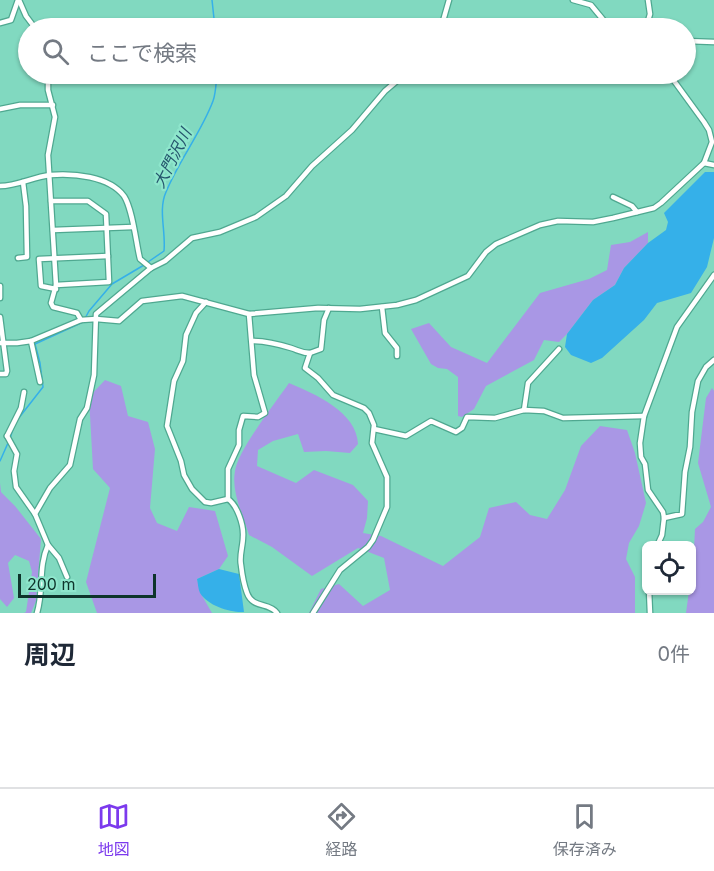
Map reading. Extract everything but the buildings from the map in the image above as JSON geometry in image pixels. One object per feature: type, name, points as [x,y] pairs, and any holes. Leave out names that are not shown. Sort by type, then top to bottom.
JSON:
[{"type":"street","points":[[0,22],[11,20],[19,0]]},
{"type":"street","points":[[19,0],[28,18]]},
{"type":"street","points":[[444,18],[449,0]]},
{"type":"street","points":[[573,0],[589,1],[602,18]]},
{"type":"street","points":[[648,0],[650,9],[648,18]]},
{"type":"street","points":[[696,41],[714,42]]},
{"type":"street","points":[[48,84],[55,117],[49,144],[56,287],[51,303],[53,307],[77,313],[81,320]]},
{"type":"street","points":[[35,514],[50,488],[70,465],[80,419],[87,408],[92,382],[96,314],[146,265],[165,261],[192,238],[220,232],[247,220],[286,196],[312,166],[352,130],[384,91],[393,84]]},
{"type":"street","points":[[676,84],[714,135]]},
{"type":"street","points":[[0,109],[20,105],[52,105]]},
{"type":"street","points":[[1,343],[31,341],[81,320],[120,321],[142,301],[151,299],[182,296],[249,315],[329,308],[360,309],[416,300],[462,279],[474,270],[491,247],[540,225],[558,221],[593,222],[654,208],[705,163],[712,142],[709,130]]},
{"type":"street","points":[[705,163],[714,165]]},
{"type":"street","points":[[0,186],[50,175],[86,176],[112,187],[124,197],[140,260],[146,265]]},
{"type":"street","points":[[18,258],[27,257],[23,182]]},
{"type":"street","points":[[613,197],[632,206],[638,212]]},
{"type":"street","points":[[51,201],[88,201],[106,214],[107,228],[108,255],[109,282],[56,287],[41,286],[39,259],[108,255]]},
{"type":"street","points":[[53,230],[133,227]]},
{"type":"street","points":[[659,541],[662,535],[663,512],[648,490],[645,464],[641,457],[640,443],[644,416],[677,327],[714,274]]},
{"type":"street","points":[[0,286],[0,298]]},
{"type":"street","points":[[206,302],[196,313],[186,335],[183,361],[174,381],[167,426],[184,475],[192,489],[205,502],[228,499]]},
{"type":"street","points":[[382,307],[385,333],[397,348],[397,356]]},
{"type":"street","points":[[252,341],[265,341],[294,348],[300,353],[310,353],[321,349],[324,320],[329,308]]},
{"type":"street","points":[[249,315],[254,375],[265,413],[258,417],[243,416],[239,430],[239,445],[228,470],[228,499],[235,507],[244,531],[241,566],[248,594],[252,602],[274,609],[277,613]]},
{"type":"street","points":[[0,317],[2,321],[1,343],[7,371],[6,374],[0,374]]},
{"type":"street","points":[[31,341],[40,382]]},
{"type":"street","points":[[524,410],[528,383],[559,349]]},
{"type":"street","points":[[310,353],[305,368],[333,395],[364,408],[369,413],[374,429],[372,443],[386,470],[387,477],[387,507],[368,548],[340,570],[313,613]]},
{"type":"street","points":[[664,518],[682,513],[692,412],[698,381],[706,366],[714,360]]},
{"type":"street","points":[[7,436],[21,408],[24,392]]},
{"type":"street","points":[[374,429],[406,436],[431,421],[456,432],[462,428],[467,417],[495,418],[524,410],[544,411],[563,418],[644,416]]},
{"type":"street","points":[[0,436],[7,436]]},
{"type":"street","points":[[7,436],[17,454],[14,471],[16,486],[35,514],[48,545],[59,558],[67,577]]},
{"type":"street","points":[[37,613],[42,588],[43,555],[48,545]]},
{"type":"street","points":[[649,595],[650,613]]},
{"type":"shaded area","points":[[648,232],[648,243],[624,268],[615,285],[593,300],[559,342],[544,340],[534,360],[486,386],[474,409],[462,417],[458,416],[458,377],[447,369],[431,364],[411,329],[429,323],[451,347],[487,363],[540,293],[589,279],[607,270],[611,245],[630,242]]},
{"type":"shaded area","points":[[105,380],[121,386],[128,416],[148,422],[155,449],[150,508],[157,523],[177,531],[189,507],[215,511],[228,556],[219,569],[197,579],[201,594],[212,613],[97,613],[86,582],[110,488],[93,469],[89,397]]},
{"type":"shaded area","points":[[289,383],[322,399],[343,414],[356,433],[358,444],[350,453],[304,452],[298,434],[273,441],[258,450],[257,466],[296,483],[314,470],[353,485],[368,501],[363,533],[381,536],[443,566],[480,537],[489,508],[516,502],[530,515],[547,519],[565,490],[581,446],[600,426],[627,430],[635,453],[646,503],[639,526],[629,543],[626,559],[635,577],[635,613],[309,613],[321,589],[339,584],[363,606],[390,590],[384,558],[358,548],[312,576],[272,547],[249,535],[236,495],[235,471],[250,439]]},
{"type":"shaded area","points":[[712,388],[714,391],[714,613],[686,613],[688,595],[696,595],[695,529],[703,522],[711,507],[698,463],[706,398]]},
{"type":"shaded area","points":[[0,483],[1,492],[41,539],[36,601],[31,613],[24,613],[32,572],[29,561],[15,555],[8,563],[14,598],[7,607],[0,599]]},
{"type":"water","points":[[705,172],[714,172],[714,238],[707,267],[691,293],[657,303],[644,320],[602,358],[591,363],[571,355],[565,347],[567,334],[593,300],[615,285],[624,268],[648,243],[666,230],[668,222],[664,213]]},
{"type":"water","points":[[219,569],[239,574],[244,612],[220,608],[208,602],[200,593],[197,579]]},
{"type":"waterway","name":"大門沢川","points":[[212,0],[214,18]]},
{"type":"waterway","name":"大門沢川","points":[[148,262],[164,251],[162,213],[166,192],[208,113],[214,98],[216,84]]},
{"type":"waterway","name":"大門沢川","points":[[18,419],[43,387],[35,344],[83,322],[89,311],[112,284],[144,265]]},
{"type":"waterway","name":"大門沢川","points":[[10,438],[13,429]]},
{"type":"waterway","name":"大門沢川","points":[[0,461],[8,443]]}]
